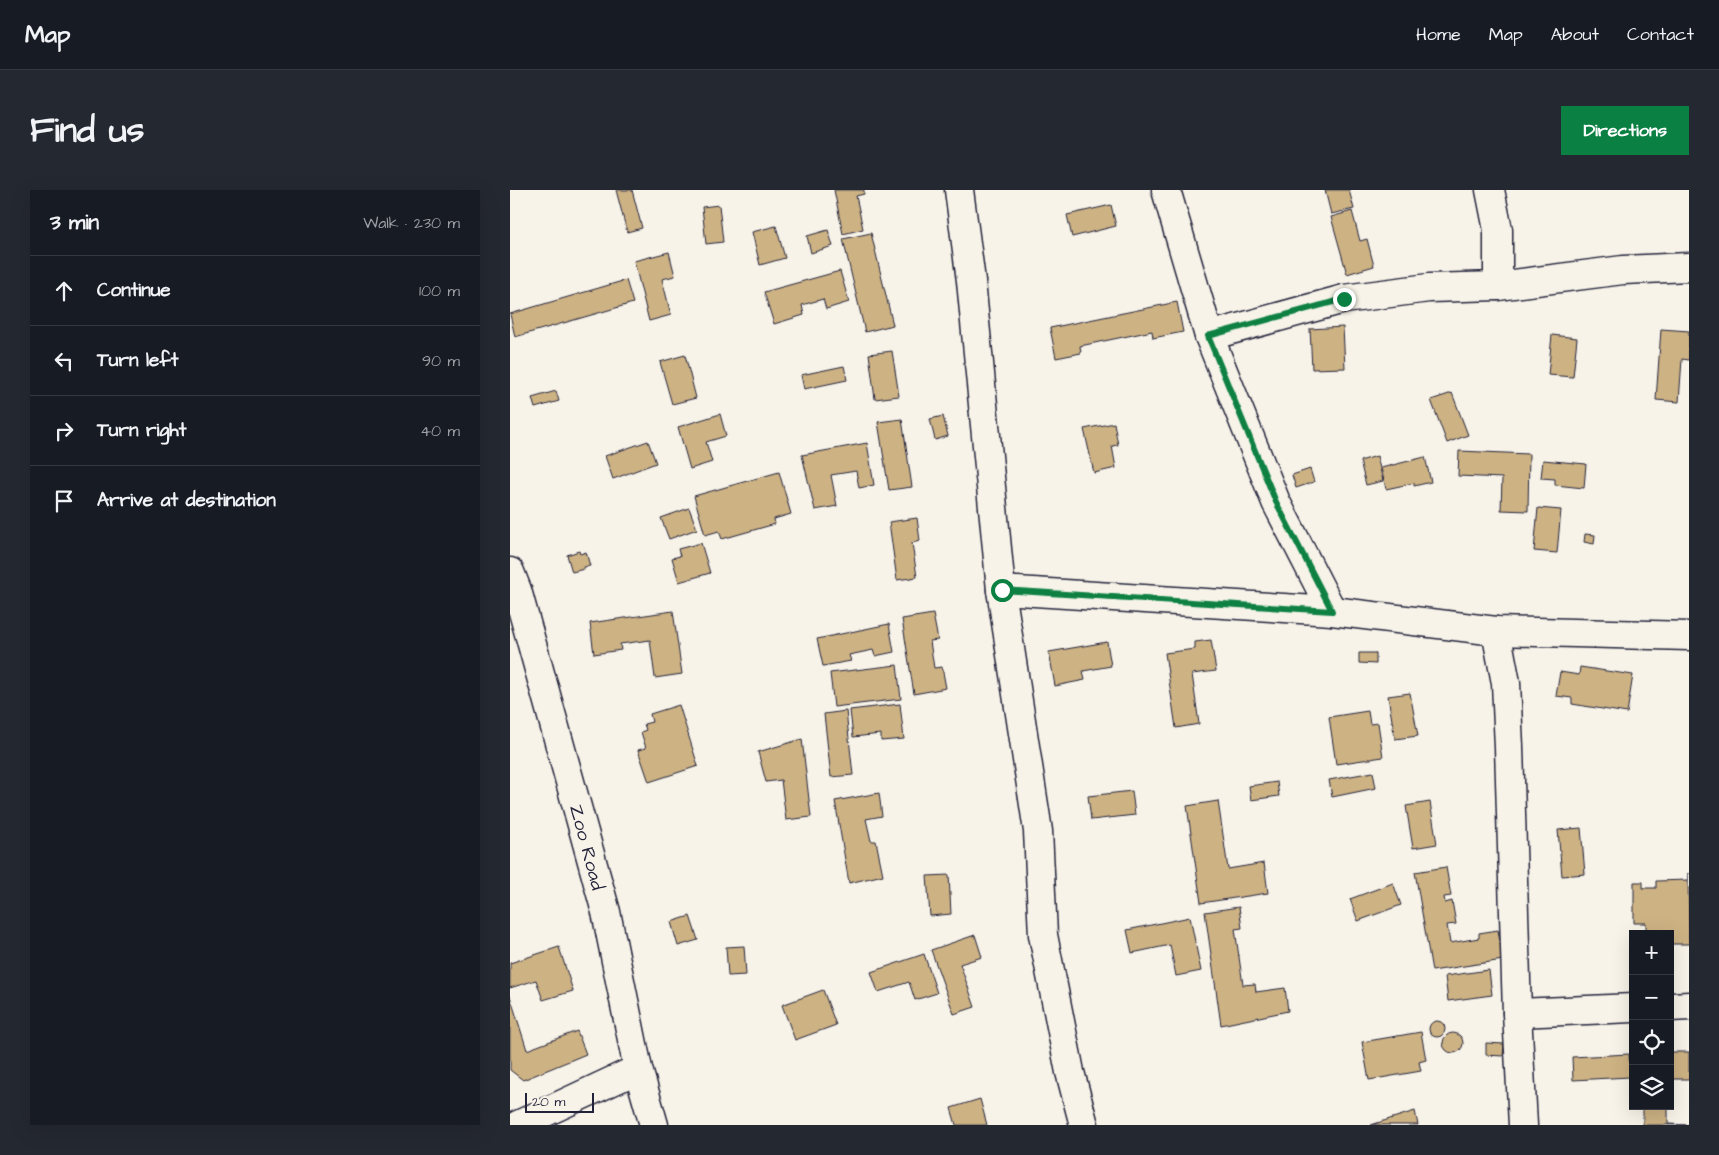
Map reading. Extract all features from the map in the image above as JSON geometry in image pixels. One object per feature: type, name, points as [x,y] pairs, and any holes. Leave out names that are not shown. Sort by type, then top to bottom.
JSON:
[{"type":"street","points":[[959,190],[971,281],[1002,590],[1038,831],[1043,935],[1070,1072],[1084,1125]]},
{"type":"street","points":[[1166,190],[1208,336],[1276,502],[1332,611]]},
{"type":"street","points":[[1490,190],[1498,230],[1498,286]]},
{"type":"street","points":[[1208,336],[1344,299],[1429,288],[1498,286],[1623,270],[1689,267]]},
{"type":"street","name":"Zoo Road","points":[[510,572],[517,590],[606,912],[638,1069],[654,1125]]},
{"type":"street","points":[[1002,590],[1332,611],[1496,631],[1689,636]]},
{"type":"street","points":[[1496,631],[1506,683],[1510,747],[1517,1013],[1523,1125]]},
{"type":"street","points":[[1674,1007],[1689,1006]]},
{"type":"street","points":[[1517,1013],[1629,1008]]},
{"type":"street","points":[[518,1125],[638,1069]]},
{"type":"building","points":[[616,190],[632,190],[642,228],[627,232]]},
{"type":"building","points":[[834,190],[864,190],[864,194],[856,196],[863,229],[843,234]]},
{"type":"building","points":[[1325,190],[1349,190],[1354,209],[1331,214]]},
{"type":"building","points":[[719,205],[723,242],[706,244],[702,207]]},
{"type":"building","points":[[1111,205],[1116,226],[1072,237],[1067,215]]},
{"type":"building","points":[[1352,211],[1360,241],[1367,239],[1374,266],[1347,274],[1331,217]]},
{"type":"building","points":[[776,226],[785,258],[760,265],[752,232]]},
{"type":"building","points":[[828,230],[833,246],[811,253],[807,236]]},
{"type":"building","points":[[871,233],[893,325],[865,332],[843,239]]},
{"type":"building","points":[[669,252],[675,276],[662,279],[671,315],[649,321],[634,261]]},
{"type":"building","points":[[840,271],[849,302],[826,309],[823,299],[802,305],[804,315],[774,324],[764,292]]},
{"type":"building","points":[[626,280],[633,303],[515,337],[510,314]]},
{"type":"building","points":[[1177,302],[1183,332],[1153,338],[1152,331],[1080,346],[1081,353],[1056,358],[1050,328]]},
{"type":"building","points":[[1343,327],[1345,368],[1312,369],[1310,329]]},
{"type":"building","points":[[1661,329],[1689,331],[1689,360],[1682,359],[1679,402],[1656,400]]},
{"type":"building","points":[[1552,335],[1577,338],[1573,377],[1548,375]]},
{"type":"building","points":[[892,351],[899,396],[875,399],[869,354]]},
{"type":"building","points":[[685,355],[696,398],[672,404],[660,362]]},
{"type":"building","points":[[844,366],[847,380],[804,389],[801,375]]},
{"type":"building","points":[[556,391],[559,401],[535,408],[532,398]]},
{"type":"building","points":[[1452,393],[1468,435],[1447,443],[1431,400]]},
{"type":"building","points":[[720,414],[726,436],[706,442],[712,462],[690,469],[678,427]]},
{"type":"building","points":[[943,416],[948,436],[935,440],[930,419]]},
{"type":"building","points":[[902,419],[912,487],[889,490],[878,422]]},
{"type":"building","points":[[1114,423],[1118,445],[1112,446],[1116,468],[1094,473],[1084,429]]},
{"type":"building","points":[[648,441],[656,463],[613,479],[605,456]]},
{"type":"building","points":[[867,443],[874,485],[859,488],[856,471],[831,475],[837,506],[815,510],[802,455]]},
{"type":"building","points":[[1459,451],[1529,454],[1528,511],[1501,510],[1502,478],[1458,476]]},
{"type":"building","points":[[1377,456],[1383,481],[1366,485],[1360,461]]},
{"type":"building","points":[[1425,457],[1431,482],[1414,486],[1414,483],[1386,489],[1381,468]]},
{"type":"building","points":[[1543,460],[1586,464],[1584,488],[1555,485],[1555,479],[1541,478]]},
{"type":"building","points":[[1310,469],[1314,482],[1296,488],[1292,475]]},
{"type":"building","points":[[779,472],[791,514],[774,519],[775,524],[722,539],[719,531],[705,535],[694,496]]},
{"type":"building","points":[[689,508],[697,529],[669,539],[661,518]]},
{"type":"building","points":[[1538,508],[1561,510],[1557,553],[1534,551]]},
{"type":"building","points":[[917,518],[920,541],[912,543],[917,577],[897,580],[889,522]]},
{"type":"building","points":[[1585,534],[1595,535],[1594,544],[1584,542]]},
{"type":"building","points":[[701,543],[710,573],[679,582],[672,558],[680,556],[678,549]]},
{"type":"building","points":[[579,551],[580,554],[586,552],[590,566],[572,572],[567,555]]},
{"type":"building","points":[[673,611],[682,674],[655,678],[650,640],[620,644],[621,650],[594,654],[590,623]]},
{"type":"building","points":[[933,614],[938,640],[930,641],[934,668],[942,667],[946,688],[914,694],[902,619]]},
{"type":"building","points":[[889,624],[894,652],[875,656],[873,650],[849,655],[851,661],[823,666],[817,639]]},
{"type":"building","points":[[1211,640],[1216,671],[1192,674],[1199,724],[1176,728],[1165,653],[1195,649],[1195,642]]},
{"type":"building","points":[[1107,642],[1111,666],[1083,671],[1085,680],[1055,686],[1049,652]]},
{"type":"building","points":[[1359,653],[1376,653],[1376,664],[1359,663]]},
{"type":"building","points":[[897,665],[901,699],[834,707],[830,673]]},
{"type":"building","points":[[1580,667],[1633,675],[1627,713],[1572,704],[1572,698],[1556,696],[1560,672],[1579,675]]},
{"type":"building","points":[[1410,693],[1418,736],[1395,739],[1388,696]]},
{"type":"building","points":[[900,704],[904,739],[881,741],[881,734],[853,737],[850,710]]},
{"type":"building","points":[[679,705],[698,766],[649,782],[638,750],[646,748],[641,732],[646,730],[644,724],[652,722],[650,714]]},
{"type":"building","points":[[846,711],[853,775],[831,777],[824,714]]},
{"type":"building","points":[[1368,711],[1370,724],[1378,723],[1383,757],[1336,764],[1329,717]]},
{"type":"building","points":[[802,739],[811,817],[786,820],[781,780],[766,782],[758,752]]},
{"type":"building","points":[[1373,772],[1376,788],[1332,797],[1329,780]]},
{"type":"building","points":[[1277,782],[1279,796],[1251,800],[1249,786]]},
{"type":"building","points":[[1132,791],[1135,815],[1091,820],[1088,796]]},
{"type":"building","points":[[879,793],[882,816],[866,819],[871,841],[876,841],[883,875],[849,883],[835,801]]},
{"type":"building","points":[[1218,801],[1228,869],[1264,863],[1268,893],[1201,903],[1187,806]]},
{"type":"building","points":[[1430,802],[1437,844],[1413,848],[1406,806]]},
{"type":"building","points":[[1581,828],[1585,874],[1562,876],[1558,830]]},
{"type":"building","points":[[1446,867],[1451,896],[1444,897],[1445,903],[1452,901],[1456,924],[1447,925],[1450,943],[1479,938],[1479,933],[1498,930],[1503,960],[1432,971],[1415,872]]},
{"type":"building","points":[[1688,873],[1689,944],[1674,944],[1674,930],[1646,930],[1646,923],[1634,923],[1634,882],[1643,882],[1643,888],[1656,888],[1656,881],[1688,880]]},
{"type":"building","points":[[949,875],[951,914],[930,916],[927,876]]},
{"type":"building","points":[[1393,883],[1401,905],[1358,921],[1350,899]]},
{"type":"building","points":[[1239,907],[1242,928],[1235,929],[1243,985],[1255,984],[1256,992],[1285,988],[1288,1011],[1221,1025],[1205,912]]},
{"type":"building","points":[[690,916],[698,940],[678,946],[671,922]]},
{"type":"building","points":[[1190,917],[1201,971],[1176,976],[1170,945],[1132,953],[1127,930]]},
{"type":"building","points":[[975,935],[982,957],[960,964],[975,1007],[954,1014],[931,950]]},
{"type":"building","points":[[744,946],[746,975],[728,976],[726,947]]},
{"type":"building","points":[[559,947],[573,991],[543,1000],[536,980],[510,988],[510,963]]},
{"type":"building","points":[[924,954],[937,993],[915,1000],[909,982],[878,992],[871,972]]},
{"type":"building","points":[[1489,970],[1492,995],[1448,1001],[1445,976]]},
{"type":"building","points":[[823,990],[836,1025],[795,1040],[782,1005]]},
{"type":"building","points":[[510,996],[527,1050],[577,1031],[586,1054],[523,1080],[510,1070]]},
{"type":"building","points":[[1437,1021],[1443,1023],[1445,1029],[1443,1035],[1437,1037],[1431,1035],[1429,1029],[1431,1023]]},
{"type":"building","points":[[1421,1032],[1426,1060],[1419,1062],[1421,1071],[1369,1080],[1362,1042]]},
{"type":"building","points":[[1453,1033],[1460,1036],[1463,1043],[1460,1050],[1453,1053],[1446,1050],[1443,1043],[1446,1036]]},
{"type":"building","points":[[1486,1043],[1504,1044],[1503,1056],[1486,1055]]},
{"type":"building","points":[[1674,1052],[1689,1052],[1689,1079],[1674,1079]]},
{"type":"building","points":[[1629,1054],[1629,1077],[1573,1080],[1572,1057]]},
{"type":"building","points":[[980,1099],[987,1125],[956,1125],[951,1108]]},
{"type":"building","points":[[1643,1110],[1668,1110],[1668,1124],[1689,1125],[1643,1125]]},
{"type":"building","points":[[1415,1111],[1418,1125],[1371,1125]]},
{"type":"route","points":[[1002,590],[1332,611],[1276,502],[1208,336],[1344,299]]}]
